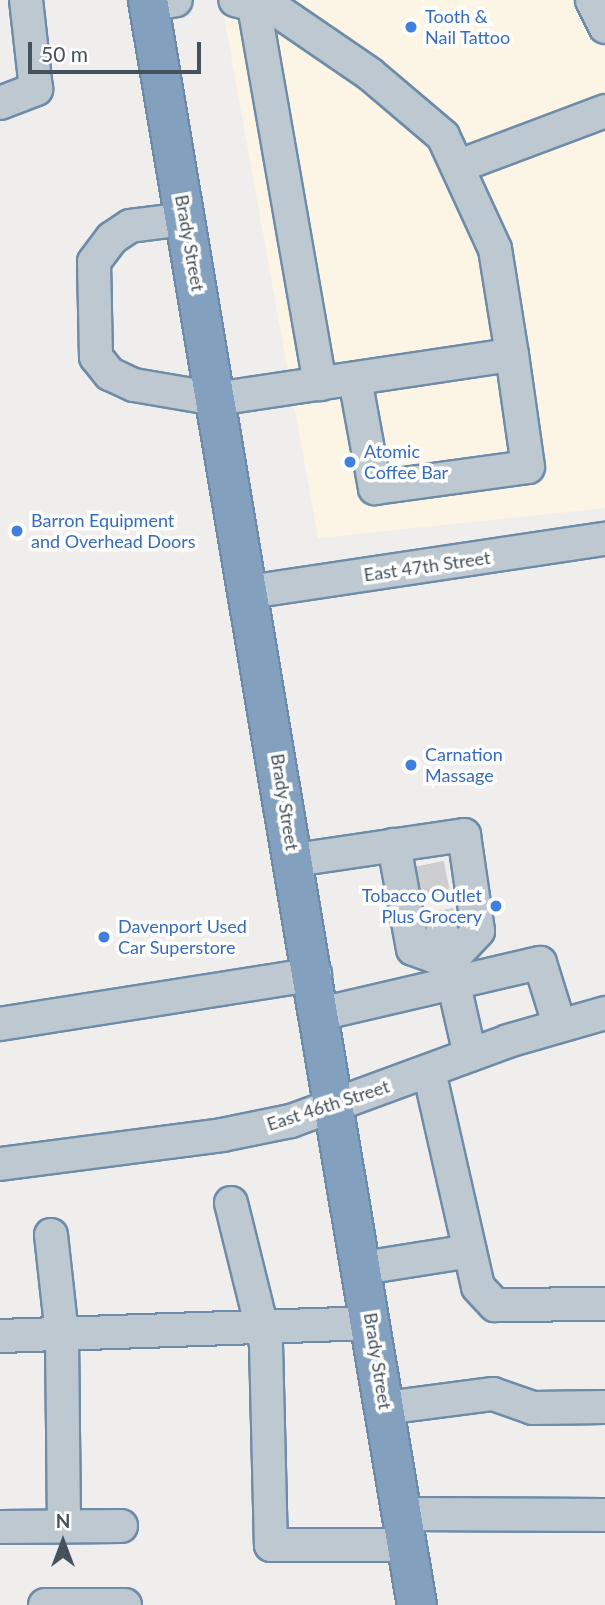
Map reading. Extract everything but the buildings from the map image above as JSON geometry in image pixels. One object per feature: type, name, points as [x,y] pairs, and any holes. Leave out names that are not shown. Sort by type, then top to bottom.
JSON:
[{"type":"highway","name":"Brady Street","points":[[158,2],[186,219],[314,974],[331,1107],[363,1268],[417,1605]]},
{"type":"street","points":[[0,103],[36,89],[26,0]]},
{"type":"street","points":[[592,0],[605,27]]},
{"type":"street","points":[[320,384],[247,2],[278,11],[370,74],[443,136],[495,248],[528,467],[375,488],[355,379]]},
{"type":"street","points":[[459,166],[605,111]]},
{"type":"street","points":[[186,219],[130,226],[112,238],[94,262],[96,357],[110,374],[134,385],[216,399],[513,355]]},
{"type":"street","name":"East 47th Street","points":[[249,592],[605,540]]},
{"type":"street","points":[[295,860],[416,850],[464,835],[478,932],[451,973]]},
{"type":"street","points":[[416,850],[413,950],[451,973]]},
{"type":"street","points":[[442,932],[470,1055]]},
{"type":"street","points":[[320,1014],[451,973],[540,962],[559,1024]]},
{"type":"street","points":[[0,1024],[314,974]]},
{"type":"street","name":"East 46th Street","points":[[0,1164],[222,1135],[331,1107],[559,1024],[605,1013]]},
{"type":"street","points":[[429,1071],[478,1287],[495,1305],[605,1304]]},
{"type":"street","points":[[231,1203],[266,1344],[271,1545],[407,1530],[605,1515]]},
{"type":"street","points":[[51,1235],[62,1334],[64,1526]]},
{"type":"street","points":[[363,1268],[470,1251]]},
{"type":"street","points":[[0,1336],[372,1323]]},
{"type":"street","points":[[385,1408],[493,1394],[533,1408],[605,1407]]},
{"type":"street","points":[[0,1527],[121,1526]]},
{"type":"street","points":[[45,1605],[125,1605]]},
{"type":"shaded area","points":[[221,0],[605,0],[605,508],[318,538]]},
{"type":"tunnel","points":[[428,864],[442,932]]},
{"type":"place","name":"Tooth & Nail Tattoo","points":[[411,27]]},
{"type":"place","name":"Atomic Coffee Bar","points":[[350,462]]},
{"type":"place","name":"Barron Equipment and Overhead Doors","points":[[17,531]]},
{"type":"place","name":"Carnation Massage","points":[[411,765]]},
{"type":"place","name":"Tobacco Outlet Plus Grocery","points":[[496,906]]},
{"type":"place","name":"Davenport Used Car Superstore","points":[[104,937]]}]
